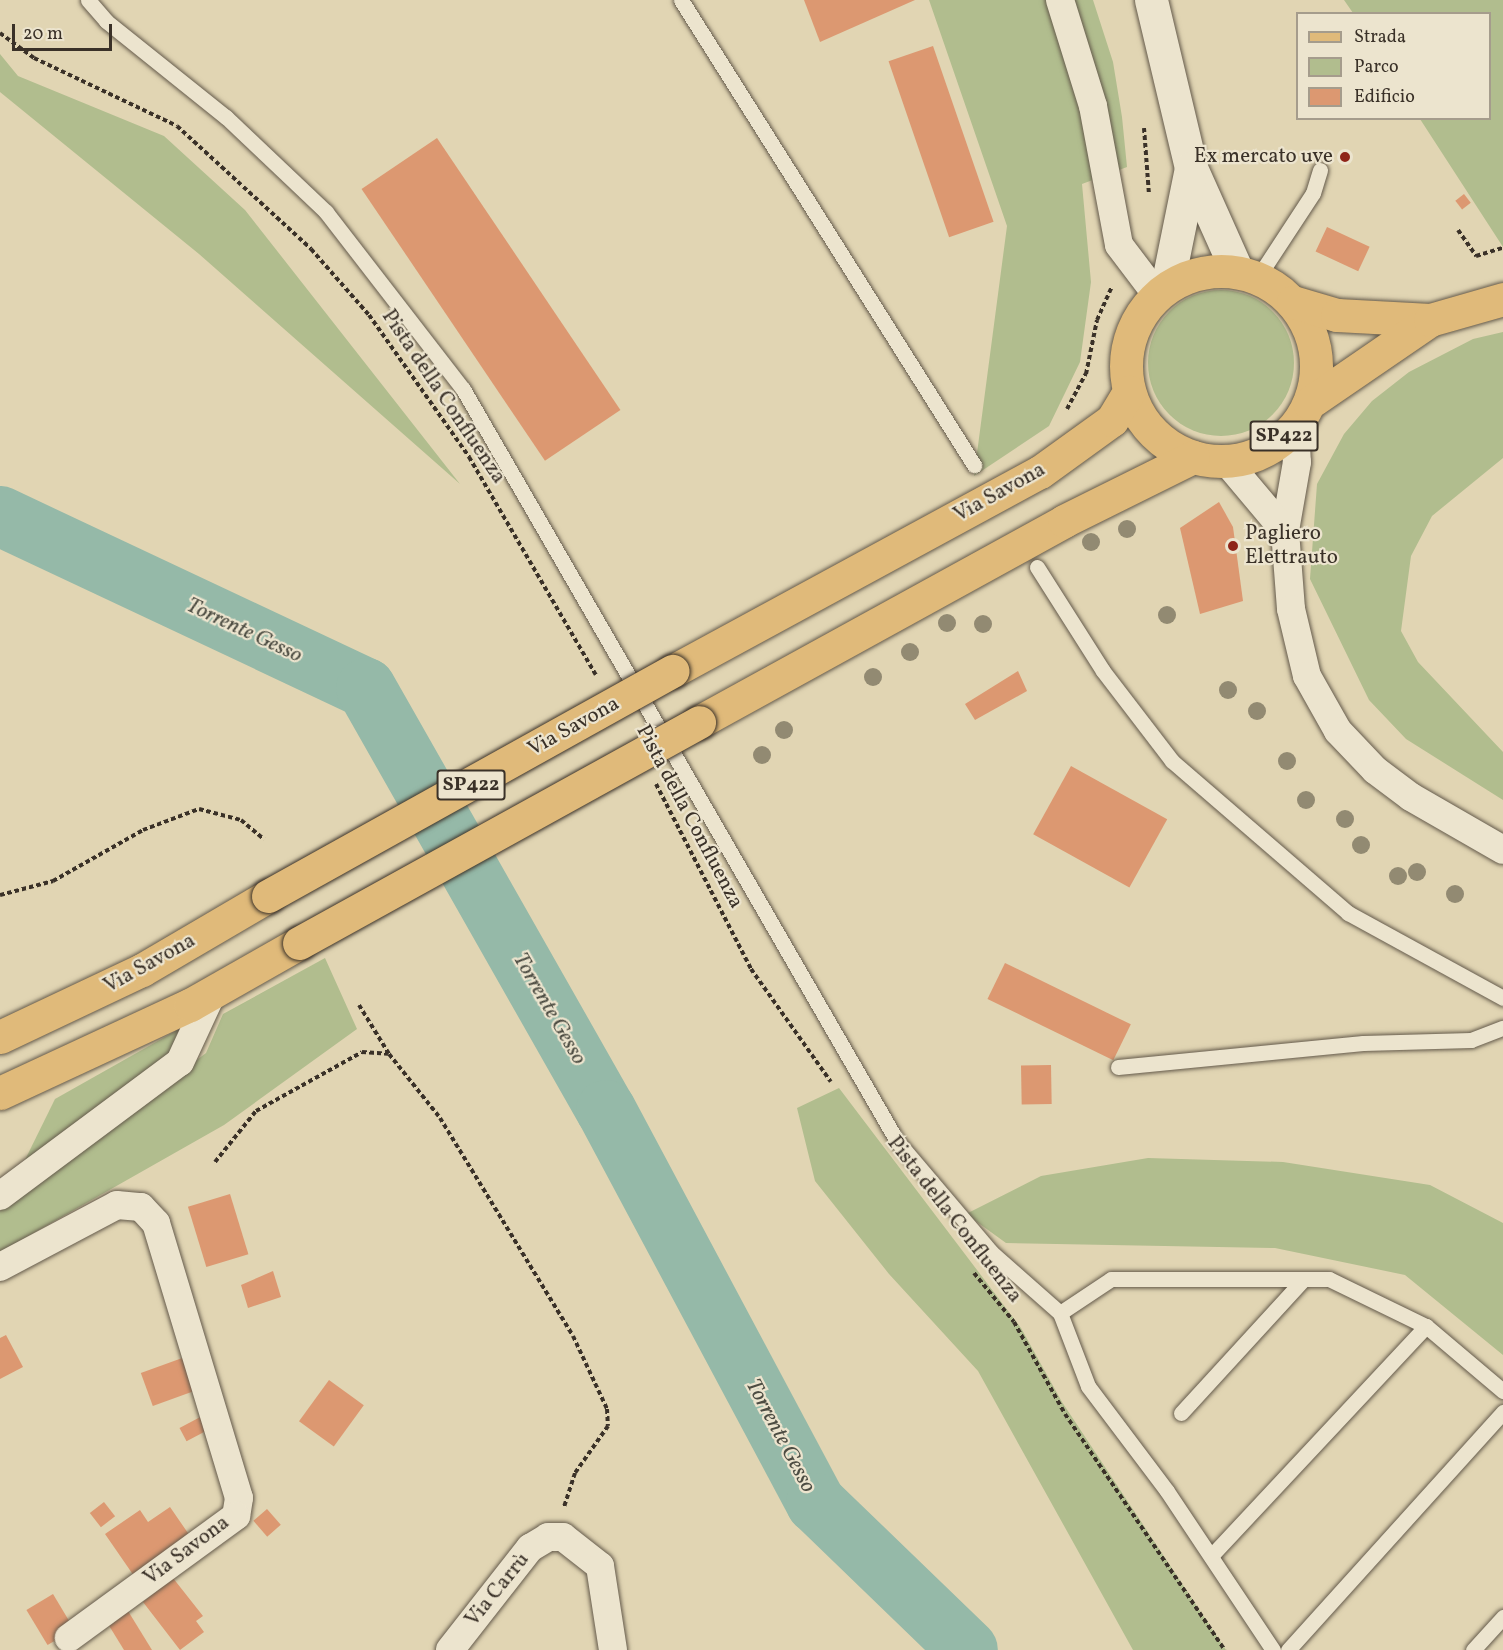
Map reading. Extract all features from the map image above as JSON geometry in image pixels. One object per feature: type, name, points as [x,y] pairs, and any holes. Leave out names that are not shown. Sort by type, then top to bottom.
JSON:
[{"type":"main road","points":[[1162,291],[1189,276],[1247,274]]},
{"type":"main road","name":"SP422","points":[[1247,274],[1293,302],[1337,315],[1430,320],[1503,299]]},
{"type":"main road","name":"SP422","points":[[1162,291],[1130,340],[1129,392],[1143,421],[1164,443],[1192,457],[1226,461],[1276,444],[1302,414],[1430,320]]},
{"type":"main road","name":"SP422","points":[[1293,302],[1315,350],[1302,414]]},
{"type":"main road","name":"Via Savona","points":[[0,1037],[142,970],[268,896],[673,671],[1040,472],[1112,420],[1129,392]]},
{"type":"main road","name":"SP422","points":[[0,1094],[213,991],[1064,521],[1192,457]]},
{"type":"street","points":[[1060,0],[1092,106],[1119,245],[1162,291]]},
{"type":"street","points":[[1151,0],[1191,168],[1247,274]]},
{"type":"street","points":[[1162,291],[1191,168]]},
{"type":"street","points":[[1302,414],[1297,462],[1285,531],[1291,609],[1307,676],[1338,731],[1411,797],[1503,850]]},
{"type":"street","points":[[1226,461],[1285,531]]},
{"type":"street","points":[[0,1196],[180,1062],[213,991]]},
{"type":"street","name":"Via Savona","points":[[0,1267],[117,1205],[141,1207],[156,1223],[239,1498],[236,1516],[69,1638]]},
{"type":"street","name":"Via Carrù","points":[[450,1650],[530,1548],[548,1537],[563,1537]]},
{"type":"street","points":[[563,1537],[600,1566],[607,1587],[614,1650]]},
{"type":"lane","points":[[88,0],[106,21],[226,117],[326,212],[463,389],[897,1142],[992,1252],[1060,1312],[1088,1386],[1210,1556],[1273,1650]]},
{"type":"lane","points":[[681,0],[974,465]]},
{"type":"lane","points":[[1247,274],[1313,193],[1320,170]]},
{"type":"lane","points":[[1037,567],[1103,671],[1172,761],[1348,913],[1503,998]]},
{"type":"lane","points":[[1118,1067],[1363,1043],[1471,1040],[1503,1028]]},
{"type":"lane","points":[[1060,1312],[1111,1279],[1329,1280],[1426,1326],[1503,1391]]},
{"type":"lane","points":[[1181,1413],[1303,1280]]},
{"type":"lane","points":[[1210,1556],[1426,1326]]},
{"type":"lane","points":[[1288,1650],[1503,1412]]},
{"type":"lane","points":[[1473,1650],[1503,1617]]},
{"type":"path","name":"Pista della Confluenza","points":[[0,33],[34,58],[177,126],[311,249],[369,315],[469,457],[601,683]]},
{"type":"path","points":[[1458,230],[1476,256],[1503,248]]},
{"type":"path","points":[[1061,417],[1091,361],[1119,245]]},
{"type":"path","name":"Pista della Confluenza","points":[[652,778],[752,969],[839,1093]]},
{"type":"path","points":[[0,895],[53,881],[143,830],[200,809],[241,820],[264,839]]},
{"type":"path","points":[[359,1005],[389,1054],[440,1118],[573,1336],[607,1409],[608,1426],[575,1473],[561,1519],[563,1537]]},
{"type":"path","points":[[215,1162],[256,1112],[362,1052],[389,1054]]},
{"type":"path","name":"Pista della Confluenza","points":[[971,1269],[1014,1322],[1065,1414],[1225,1650]]},
{"type":"green space","points":[[929,0],[1093,0],[1113,62],[1127,167],[1082,184],[1091,282],[1080,362],[1049,426],[974,476],[1007,226]]},
{"type":"green space","points":[[1344,0],[1503,0],[1503,247],[1421,120],[1491,120],[1491,12],[1352,12]]},
{"type":"green space","points":[[0,54],[18,76],[164,136],[245,210],[460,484],[199,254],[0,92]]},
{"type":"green space","points":[[1221,290],[1249,296],[1273,311],[1288,335],[1294,363],[1288,391],[1273,415],[1249,430],[1221,436],[1193,430],[1169,415],[1154,391],[1148,363],[1154,335],[1169,311],[1193,296]]},
{"type":"green space","points":[[1503,332],[1503,458],[1432,516],[1411,556],[1401,631],[1418,662],[1503,752],[1503,800],[1406,739],[1369,700],[1310,579],[1317,484],[1344,434],[1372,401],[1409,372],[1473,339]]},
{"type":"green space","points":[[325,958],[357,1029],[224,1125],[0,1252],[0,1211],[206,1053],[223,1014]]},
{"type":"green space","points":[[179,1029],[166,1060],[21,1168],[55,1099]]},
{"type":"green space","points":[[839,1088],[1021,1328],[1062,1402],[1226,1650],[1133,1650],[978,1371],[889,1274],[815,1181],[797,1108]]},
{"type":"green space","points":[[1148,1158],[1283,1162],[1430,1185],[1503,1223],[1503,1355],[1405,1275],[1275,1248],[1006,1243],[966,1214],[1041,1176]]},
{"type":"building","points":[[804,0],[915,0],[820,42]]},
{"type":"building","points":[[933,46],[994,222],[949,237],[889,61]]},
{"type":"building","points":[[437,138],[620,410],[545,461],[362,189]]},
{"type":"building","points":[[1464,194],[1471,203],[1462,209],[1455,201]]},
{"type":"building","points":[[1327,227],[1370,247],[1358,271],[1316,251]]},
{"type":"building","points":[[1219,502],[1233,527],[1243,601],[1200,614],[1180,528]]},
{"type":"building","points":[[1018,671],[1027,691],[975,720],[965,704]]},
{"type":"building","points":[[1071,766],[1167,819],[1129,888],[1033,834]]},
{"type":"building","points":[[1005,963],[1131,1024],[1113,1060],[987,999]]},
{"type":"building","points":[[1051,1065],[1052,1104],[1022,1105],[1021,1066]]},
{"type":"building","points":[[230,1194],[248,1254],[206,1267],[188,1207]]},
{"type":"building","points":[[273,1271],[281,1297],[248,1308],[241,1285]]},
{"type":"building","points":[[6,1335],[23,1367],[0,1379],[0,1338]]},
{"type":"building","points":[[185,1357],[197,1390],[153,1406],[141,1373]]},
{"type":"building","points":[[329,1380],[364,1405],[334,1447],[299,1421]]},
{"type":"building","points":[[206,1414],[213,1427],[187,1441],[180,1428]]},
{"type":"building","points":[[104,1502],[115,1516],[101,1527],[90,1513]]},
{"type":"building","points":[[170,1507],[190,1536],[134,1576],[105,1534],[140,1510],[148,1522]]},
{"type":"building","points":[[267,1509],[281,1525],[267,1537],[253,1521]]},
{"type":"building","points":[[173,1578],[203,1616],[196,1621],[204,1632],[180,1650],[143,1602]]},
{"type":"building","points":[[53,1594],[74,1629],[48,1645],[26,1610]]},
{"type":"building","points":[[128,1611],[152,1650],[124,1650],[108,1624]]},
{"type":"waterway","name":"Torrente Gesso","points":[[0,516],[366,688],[606,1110],[816,1503],[968,1650]]},
{"type":"place","name":"Ex mercato uve","points":[[1345,157]]},
{"type":"place","name":"Pagliero Elettrauto","points":[[1233,546]]}]
